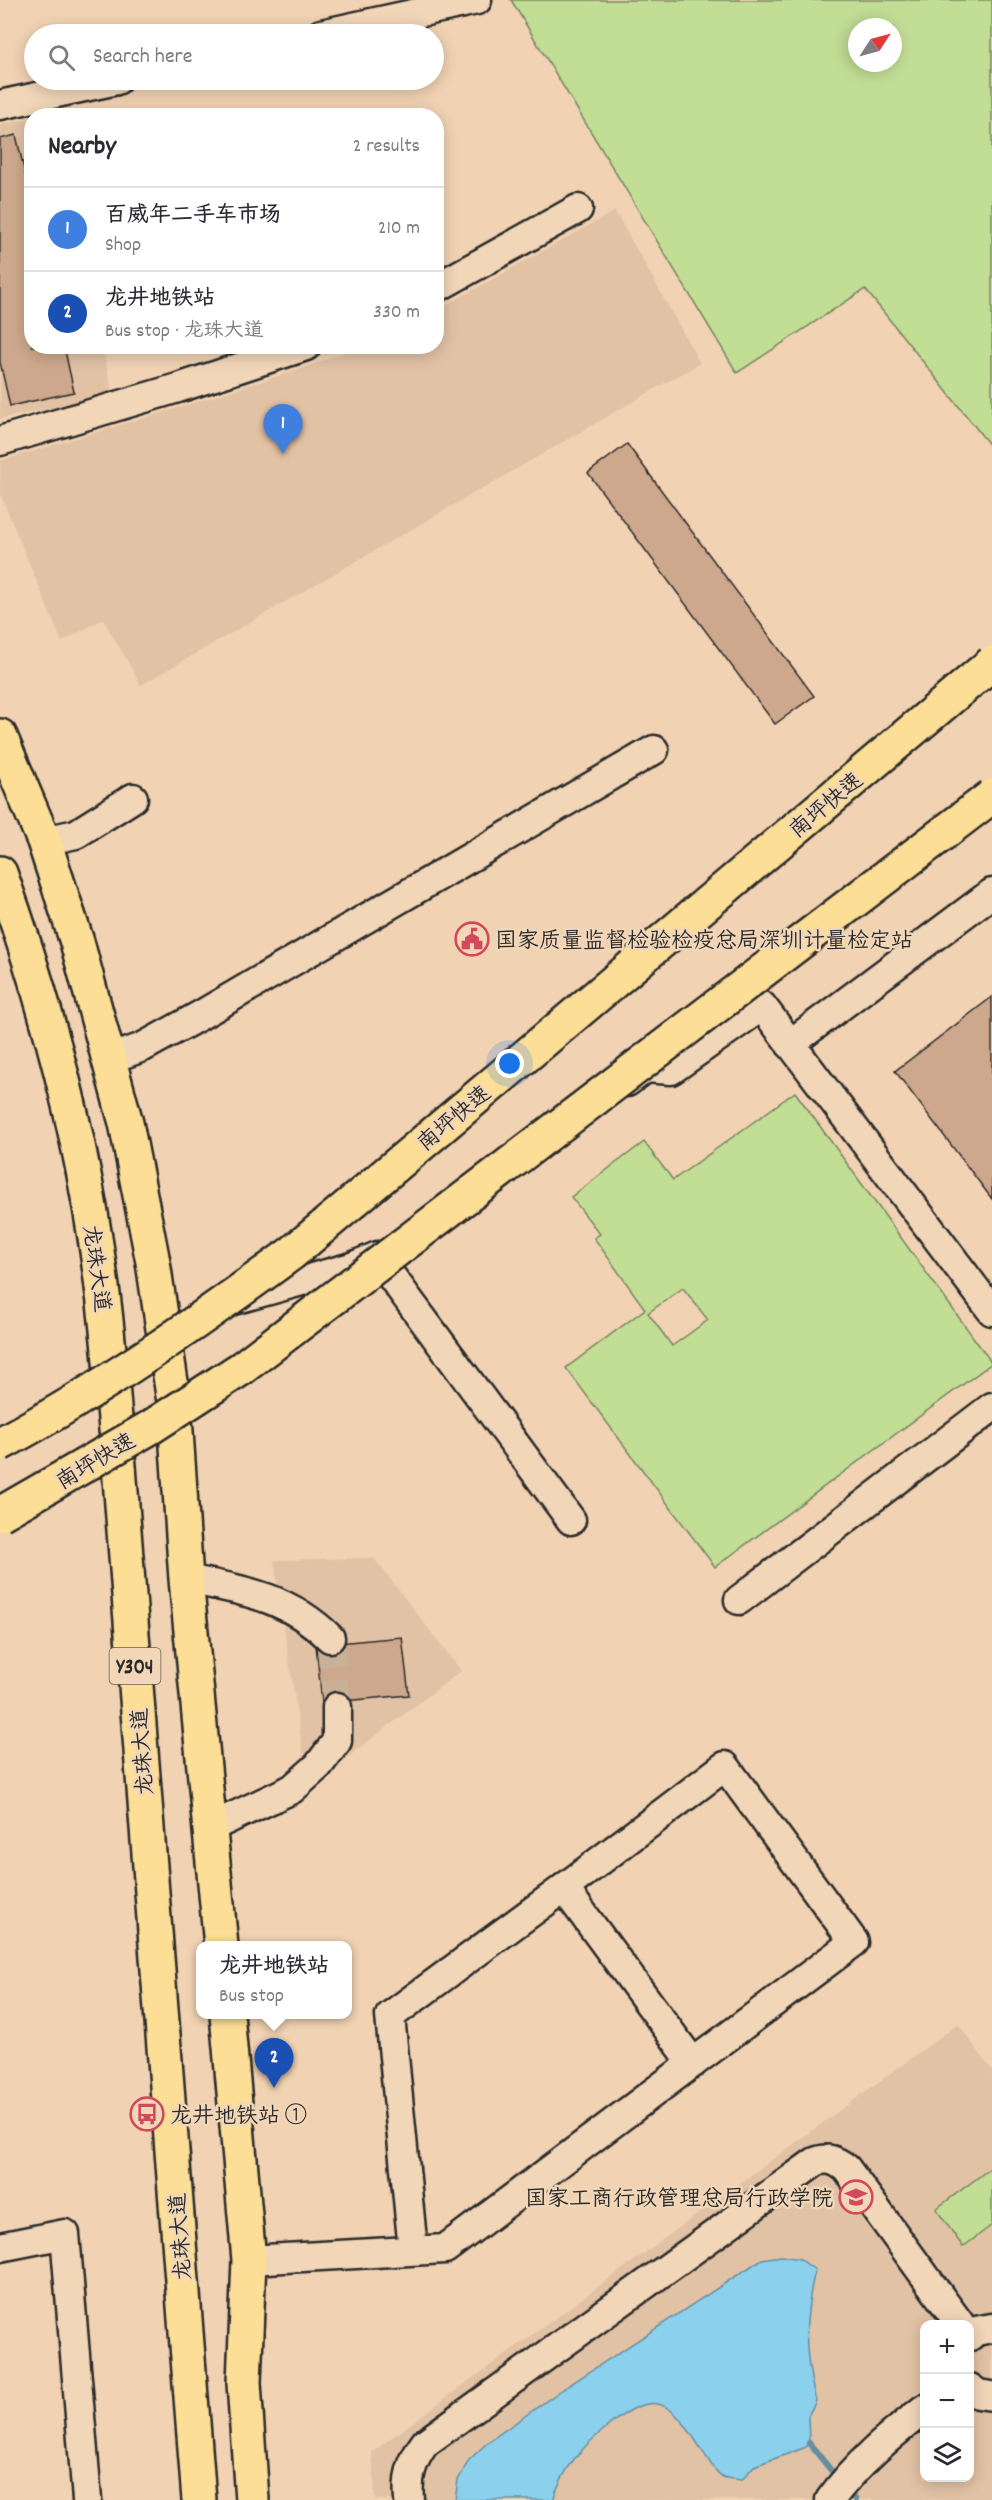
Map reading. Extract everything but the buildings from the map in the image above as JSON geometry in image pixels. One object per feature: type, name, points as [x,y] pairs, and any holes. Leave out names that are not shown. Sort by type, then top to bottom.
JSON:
[{"type":"main road","name":"南坪快速","points":[[0,1444],[65,1409],[179,1335],[292,1253],[992,663]]},
{"type":"main road","points":[[0,736],[44,841],[77,942],[126,1123],[162,1319],[174,1402],[186,1579],[220,1941]]},
{"type":"main road","name":"南坪快速","points":[[0,1514],[151,1427],[242,1368],[992,796]]},
{"type":"main road","name":"龙珠大道","points":[[0,873],[35,976],[58,1058],[79,1155],[102,1286],[120,1475],[194,2490]]},
{"type":"main road","points":[[227,2019],[249,2260],[244,2383],[252,2500]]},
{"type":"street","points":[[357,24],[423,6],[477,0]]},
{"type":"street","points":[[0,105],[70,90]]},
{"type":"street","points":[[444,284],[578,209]]},
{"type":"street","points":[[0,441],[178,388],[282,354]]},
{"type":"street","points":[[109,1059],[143,1047],[199,1016],[654,750]]},
{"type":"street","points":[[44,841],[76,834],[133,798]]},
{"type":"street","points":[[162,1319],[352,1268],[377,1257],[444,1214],[646,1068],[992,810]]},
{"type":"street","points":[[790,1044],[990,898]]},
{"type":"street","points":[[646,1068],[671,1070],[762,1006],[992,1311]]},
{"type":"street","points":[[377,1257],[571,1520]]},
{"type":"street","points":[[739,1600],[992,1407]]},
{"type":"street","points":[[186,1579],[260,1594],[294,1609],[330,1638]]},
{"type":"street","points":[[210,1828],[292,1789],[318,1766],[337,1741],[337,1707]]},
{"type":"street","points":[[249,2260],[413,2250],[445,2248],[854,1942],[725,1766],[390,2016],[413,2250]]},
{"type":"street","points":[[564,1888],[693,2063]]},
{"type":"street","points":[[409,2500],[408,2480],[414,2459],[425,2443],[823,2159],[831,2159],[846,2168],[956,2320]]},
{"type":"street","points":[[0,2247],[65,2234],[87,2500]]},
{"type":"street","points":[[974,2332],[992,2328]]},
{"type":"street","points":[[974,2391],[992,2396]]},
{"type":"street","points":[[830,2500],[857,2465],[920,2412]]},
{"type":"shaded area","points":[[24,120],[24,354],[104,354],[113,395],[0,419],[0,125]]},
{"type":"shaded area","points":[[615,211],[700,363],[141,685],[103,619],[62,642],[0,493],[0,461],[184,406],[340,354],[444,354],[444,306]]},
{"type":"shaded area","points":[[374,1558],[461,1671],[308,1787],[274,1560]]},
{"type":"shaded area","name":"国家工商行政管理总局行政学院","points":[[958,2024],[992,2070],[992,2500],[375,2500],[372,2452]]},
{"type":"green space","points":[[511,0],[992,0],[992,448],[865,289],[737,373]]},
{"type":"green space","points":[[795,1092],[992,1363],[715,1567],[566,1368],[645,1309],[594,1238],[600,1234],[571,1197],[644,1142],[673,1180]],"holes":[[[683,1288],[708,1320],[672,1346],[648,1313]]]},
{"type":"green space","points":[[992,2167],[992,2225],[963,2247],[936,2209]]},
{"type":"water","points":[[781,2256],[800,2259],[815,2270],[807,2320],[807,2350],[816,2401],[808,2416],[809,2443],[804,2448],[754,2466],[742,2480],[725,2478],[714,2469],[692,2435],[672,2411],[662,2405],[652,2404],[639,2406],[624,2414],[589,2442],[568,2468],[553,2500],[455,2500],[458,2480],[469,2460],[488,2442],[563,2389],[762,2259]]},
{"type":"waterway","points":[[809,2443],[838,2479]]},
{"type":"waterway","points":[[847,2489],[856,2500]]},
{"type":"tunnel","points":[[330,1638],[337,1707]]},
{"type":"place","name":"百威年二手车市场","points":[[283,454]]},
{"type":"place","name":"国家质量监督检验检疫总局深圳计量检定站","points":[[472,939]]},
{"type":"place","name":"龙井地铁站","points":[[274,2088]]},
{"type":"place","name":"龙井地铁站 ①","points":[[147,2114]]},
{"type":"place","name":"国家工商行政管理总局行政学院","points":[[856,2197]]}]
